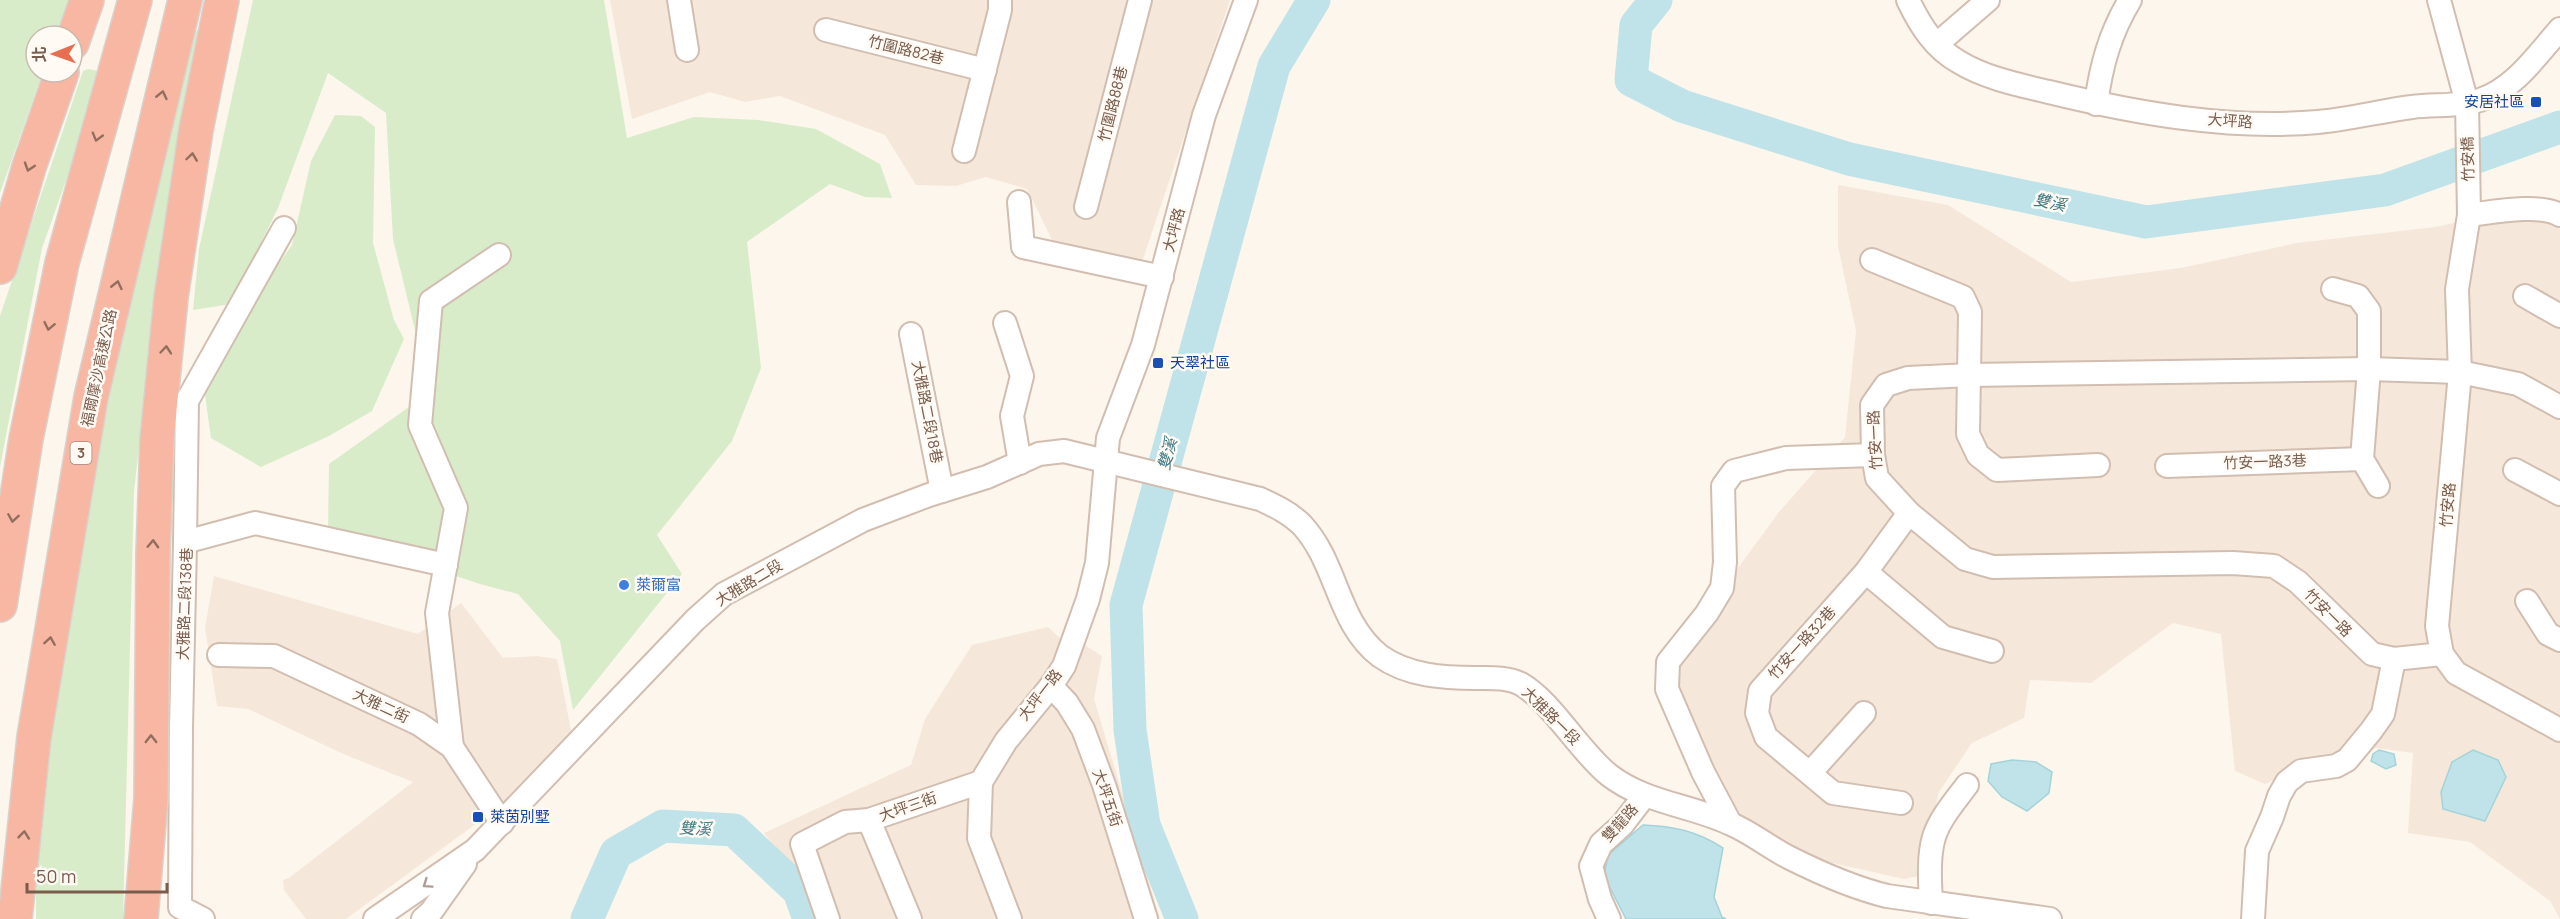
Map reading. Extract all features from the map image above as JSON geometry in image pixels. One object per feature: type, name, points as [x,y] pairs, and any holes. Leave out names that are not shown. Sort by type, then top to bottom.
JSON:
[{"type":"highway","points":[[79,24],[87,0]]},
{"type":"highway","points":[[0,605],[26,439],[62,263],[135,0]]},
{"type":"highway","name":"福爾摩沙高速公路","points":[[15,916],[34,737],[91,397],[185,0]]},
{"type":"highway","points":[[141,919],[151,798],[153,553],[159,428],[171,298],[196,130],[222,0]]},
{"type":"highway","points":[[0,267],[29,167],[58,84]]},
{"type":"highway","points":[[151,798],[157,879],[166,919]]},
{"type":"street","points":[[679,0],[687,50]]},
{"type":"street","points":[[964,151],[1000,10],[1000,0]]},
{"type":"street","name":"竹圍路88巷","points":[[1086,207],[1140,0]]},
{"type":"street","name":"大坪路","points":[[1116,464],[1108,438],[1143,345],[1204,115],[1246,0]]},
{"type":"street","name":"大坪路","points":[[1908,0],[1921,26],[1937,44],[1959,63],[1981,72],[2021,86],[2121,110],[2221,121],[2318,122],[2414,106],[2467,103],[2480,100],[2503,90],[2560,29]]},
{"type":"street","points":[[1937,44],[1988,0]]},
{"type":"street","points":[[2096,104],[2102,63],[2119,19],[2130,0]]},
{"type":"street","name":"竹安橋","points":[[2439,0],[2467,103],[2469,215]]},
{"type":"street","name":"竹圍路82巷","points":[[826,30],[985,70]]},
{"type":"street","points":[[1019,202],[1023,247],[1162,277]]},
{"type":"street","points":[[2469,215],[2510,210],[2552,211],[2560,215]]},
{"type":"street","name":"竹安路","points":[[2442,654],[2437,626],[2460,372],[2457,289],[2469,215]]},
{"type":"street","points":[[185,542],[187,401],[284,228]]},
{"type":"street","points":[[452,747],[437,613],[456,508],[420,425],[430,301],[499,255]]},
{"type":"street","points":[[1872,260],[1963,297],[1970,312],[1968,434],[1978,455],[1997,470],[2098,465]]},
{"type":"street","points":[[2333,289],[2358,296],[2369,311],[2369,369],[2362,459],[2378,486]]},
{"type":"street","points":[[2525,296],[2560,316]]},
{"type":"street","points":[[1005,323],[1022,376],[1012,416],[1020,463]]},
{"type":"street","name":"大雅路二段18巷","points":[[911,334],[942,490]]},
{"type":"street","name":"竹安一路","points":[[2442,654],[2394,659],[2372,654],[2298,582],[2274,566],[2233,563],[1993,567],[1965,559],[1909,513],[1877,478],[1873,455],[1872,405],[1886,385],[1908,378],[2369,369],[2460,372],[2518,384],[2560,407]]},
{"type":"street","name":"大雅路二段","points":[[423,919],[431,912],[475,850],[649,667],[724,594],[863,520],[942,490],[987,477],[1039,454],[1064,451],[1116,464]]},
{"type":"street","points":[[1730,823],[1702,772],[1667,689],[1668,662],[1707,613],[1722,588],[1725,562],[1723,486],[1734,471],[1786,458],[1873,455]]},
{"type":"street","name":"竹安一路3巷","points":[[2167,466],[2362,459]]},
{"type":"street","name":"大雅路一段","points":[[1116,464],[1260,499],[1282,510],[1301,525],[1316,544],[1350,622],[1363,640],[1381,657],[1404,669],[1428,675],[1500,678],[1520,684],[1537,698],[1610,775],[1644,795],[1730,823],[1789,858],[1865,891],[1931,903],[2050,919]]},
{"type":"street","name":"大坪一路","points":[[1010,919],[979,838],[981,782],[1011,734],[1051,686],[1064,666],[1088,600],[1116,464]]},
{"type":"street","points":[[2515,470],[2560,494]]},
{"type":"street","name":"竹安一路32巷","points":[[1901,803],[1833,793],[1767,737],[1757,713],[1760,691],[1866,572],[1909,513]]},
{"type":"street","name":"大雅路二段138巷","points":[[203,919],[180,906],[185,542],[255,523],[446,565]]},
{"type":"street","points":[[1866,572],[1943,637],[1992,651]]},
{"type":"street","points":[[2527,601],[2548,634],[2560,640]]},
{"type":"street","points":[[2442,654],[2456,673],[2560,730]]},
{"type":"street","name":"大雅二街","points":[[219,655],[274,656],[420,724],[452,747],[502,823]]},
{"type":"street","points":[[2253,919],[2257,851],[2272,817],[2278,796],[2287,782],[2301,771],[2336,766],[2347,760],[2383,714],[2394,659]]},
{"type":"street","name":"大坪五街","points":[[1051,686],[1067,703],[1083,729],[1104,785],[1146,919]]},
{"type":"street","points":[[1810,773],[1864,713]]},
{"type":"street","name":"大坪三街","points":[[910,919],[869,820],[981,782]]},
{"type":"street","points":[[1931,903],[1930,868],[1934,837],[1946,813],[1967,785]]},
{"type":"street","name":"雙龍路","points":[[1609,919],[1600,899],[1591,866],[1601,844],[1622,825],[1644,795]]},
{"type":"street","points":[[828,919],[802,844],[845,822],[869,820]]},
{"type":"street","name":"大雅路二段","points":[[375,919],[475,850]]},
{"type":"shaded area","points":[[610,0],[1230,0],[1141,265],[1054,244],[1027,189],[986,177],[956,186],[916,185],[885,135],[780,96],[745,102],[710,92],[632,119]]},
{"type":"shaded area","points":[[1838,185],[1948,205],[2071,282],[2181,268],[2297,243],[2435,227],[2523,208],[2560,229],[2560,919],[2550,901],[2470,842],[2408,833],[2413,753],[2355,745],[2265,784],[2235,771],[2221,634],[2173,623],[2091,683],[2030,680],[2024,718],[1972,743],[1939,792],[1919,876],[1904,879],[1819,860],[1774,840],[1700,787],[1667,718],[1678,650],[1779,512],[1845,437],[1856,331],[1838,246]]},
{"type":"shaded area","points":[[214,576],[418,634],[461,603],[503,658],[537,656],[557,659],[572,735],[503,804],[346,919],[306,919],[284,890],[283,880],[289,878],[413,782],[341,753],[248,709],[217,706],[205,628]]},
{"type":"shaded area","points":[[1048,627],[1074,651],[1083,644],[1102,656],[1094,699],[1160,919],[819,919],[811,895],[764,833],[911,765],[925,719],[972,645]]},
{"type":"green space","points":[[0,0],[69,0],[60,24],[24,24],[24,84],[39,84],[0,193]]},
{"type":"green space","points":[[253,0],[604,0],[627,138],[694,117],[758,120],[816,129],[880,164],[892,198],[865,197],[830,184],[747,242],[761,368],[732,441],[657,535],[682,574],[573,710],[560,641],[518,594],[480,584],[328,534],[329,464],[430,392],[393,239],[386,113],[328,73],[278,208],[231,304],[193,310],[199,249]]},
{"type":"green space","points":[[207,27],[156,301],[134,491],[123,919],[36,919],[36,877],[44,763],[107,380],[196,31]]},
{"type":"green space","points":[[84,71],[98,71],[100,85],[42,248],[0,467],[0,316],[79,84],[84,84]]},
{"type":"green space","points":[[335,115],[361,116],[375,127],[373,243],[394,320],[404,339],[372,411],[329,436],[261,467],[211,438],[200,372],[292,245],[311,161]]},
{"type":"water","points":[[2379,750],[2394,754],[2396,765],[2386,769],[2371,761],[2373,754]]},
{"type":"water","points":[[2473,750],[2498,760],[2506,777],[2485,821],[2443,809],[2441,792],[2452,762]]},
{"type":"water","points":[[2012,760],[2036,762],[2052,772],[2049,793],[2027,811],[2002,797],[1988,781],[1991,764]]},
{"type":"water","points":[[1643,825],[1684,830],[1704,837],[1723,848],[1714,897],[1722,917],[1726,919],[1626,919],[1604,876],[1608,855]]},
{"type":"waterway","name":"雙溪","points":[[1182,919],[1144,825],[1130,730],[1126,605],[1274,66],[1314,0]]},
{"type":"waterway","name":"雙溪","points":[[1656,0],[1636,25],[1631,80],[1682,106],[1849,159],[2146,222],[2385,190],[2560,127]]},
{"type":"waterway","name":"雙溪","points":[[587,919],[616,853],[663,826],[734,830],[799,891],[809,919]]},
{"type":"place","name":"安居社區","points":[[2536,102]]},
{"type":"place","name":"天翠社區","points":[[1158,363]]},
{"type":"place","name":"萊爾富","points":[[624,585]]},
{"type":"place","name":"萊茵別墅","points":[[478,817]]}]
